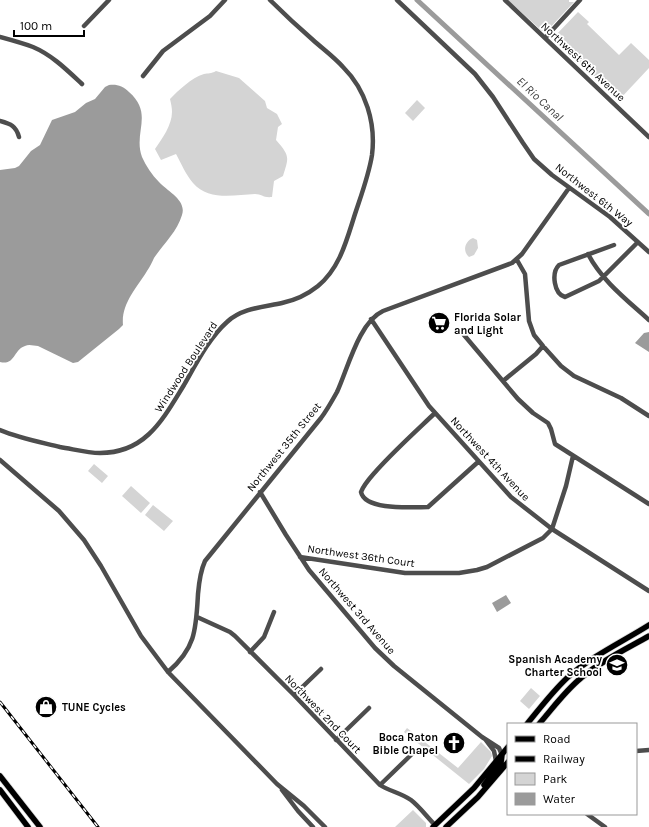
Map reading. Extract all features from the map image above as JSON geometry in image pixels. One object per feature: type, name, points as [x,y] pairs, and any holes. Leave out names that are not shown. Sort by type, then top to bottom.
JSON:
[{"type":"main road","points":[[528,723],[570,676],[590,661],[649,625]]},
{"type":"main road","points":[[546,716],[568,690],[585,674],[602,662],[649,636]]},
{"type":"main road","points":[[541,723],[563,691],[570,676]]},
{"type":"main road","points":[[531,723],[535,715]]},
{"type":"main road","points":[[434,826],[469,794],[507,748]]},
{"type":"main road","points":[[477,798],[484,785],[501,763],[502,755]]},
{"type":"main road","points":[[447,827],[477,798],[507,763]]},
{"type":"main road","points":[[0,776],[40,827]]},
{"type":"main road","points":[[0,790],[28,827]]},
{"type":"street","points":[[84,26],[110,0]]},
{"type":"street","points":[[143,76],[164,51],[210,16],[225,0]]},
{"type":"street","name":"Windwood Boulevard","points":[[0,430],[22,438],[86,452],[101,453],[117,451],[134,445],[149,435],[162,421],[208,345],[229,320],[248,310],[283,303],[302,296],[321,283],[335,267],[344,250],[370,163],[373,134],[369,112],[361,92],[346,70],[270,0]]},
{"type":"street","name":"Northwest 6th Way","points":[[397,0],[475,74],[493,97],[529,152],[543,167],[569,188],[610,217],[649,252]]},
{"type":"street","name":"Northwest 6th Avenue","points":[[504,0],[649,137]]},
{"type":"street","points":[[545,38],[580,0]]},
{"type":"street","points":[[0,37],[23,43],[43,52],[61,64],[82,84]]},
{"type":"street","points":[[0,121],[10,124],[17,130],[19,137]]},
{"type":"street","name":"Northwest 35th Street","points":[[168,672],[182,659],[188,650],[195,633],[199,579],[206,561],[321,418],[340,385],[363,329],[371,319],[383,311],[501,268],[517,260],[569,188]]},
{"type":"street","points":[[614,245],[559,265],[555,271],[557,293],[565,297],[593,284],[604,277],[638,242]]},
{"type":"street","points":[[588,254],[595,268],[649,320]]},
{"type":"street","points":[[517,260],[525,274],[529,321],[534,335],[542,346],[561,366],[574,376],[621,398],[649,416]]},
{"type":"street","name":"Northwest 4th Avenue","points":[[371,319],[423,398],[478,462],[511,497],[552,530],[649,591]]},
{"type":"street","points":[[464,334],[525,407],[548,423],[555,444],[649,504]]},
{"type":"street","points":[[503,381],[536,354],[542,346]]},
{"type":"street","points":[[435,413],[393,452],[362,488],[361,496],[364,500],[370,503],[395,507],[428,507],[478,462]]},
{"type":"street","points":[[552,530],[566,486],[573,456]]},
{"type":"street","points":[[0,460],[59,511],[84,540],[101,566],[141,636],[168,672],[277,784],[298,811],[313,827]]},
{"type":"street","name":"Northwest 3rd Avenue","points":[[260,492],[309,570],[382,655],[482,736],[500,748],[502,755]]},
{"type":"street","name":"Northwest 36th Court","points":[[300,557],[405,573],[459,573],[487,567],[543,538],[552,530]]},
{"type":"street","points":[[250,652],[264,637],[274,612]]},
{"type":"street","name":"Northwest 2nd Court","points":[[196,617],[230,632],[294,695],[380,785],[410,799],[418,806],[434,826]]},
{"type":"street","points":[[294,695],[321,668]]},
{"type":"street","points":[[336,740],[369,708]]},
{"type":"street","name":"Northwest 3rd Avenue","points":[[482,736],[494,751],[496,761]]},
{"type":"street","points":[[637,751],[649,750]]},
{"type":"street","points":[[380,785],[414,752]]},
{"type":"street","points":[[277,784],[304,806],[325,827]]},
{"type":"street","points":[[588,815],[605,827]]},
{"type":"green space","points":[[508,0],[569,0],[569,2],[574,2],[547,31],[542,31]]},
{"type":"green space","points":[[578,12],[589,22],[587,24],[619,55],[631,43],[649,60],[649,68],[619,100],[554,37]]},
{"type":"green space","points":[[216,71],[239,78],[265,101],[267,108],[277,114],[282,124],[278,127],[276,140],[286,153],[287,160],[283,176],[274,181],[272,197],[255,194],[222,196],[206,192],[199,189],[190,180],[176,154],[161,160],[155,149],[166,132],[172,117],[170,99],[194,78]]},
{"type":"green space","points":[[417,100],[425,108],[413,121],[405,113]]},
{"type":"green space","points":[[473,238],[477,240],[478,248],[474,255],[469,257],[465,246],[470,239]]},
{"type":"green space","points":[[94,464],[108,476],[102,483],[88,471]]},
{"type":"green space","points":[[131,486],[150,503],[141,513],[122,496]]},
{"type":"green space","points":[[153,505],[173,521],[164,531],[145,515]]},
{"type":"green space","points":[[531,688],[540,696],[529,709],[520,701]]},
{"type":"green space","points":[[407,728],[458,768],[481,742],[491,752],[492,756],[484,769],[469,784],[404,732]]},
{"type":"green space","points":[[413,810],[426,823],[426,827],[395,827]]},
{"type":"water","points":[[109,85],[117,85],[124,88],[136,100],[142,116],[140,148],[142,157],[154,176],[179,200],[182,205],[183,210],[180,221],[174,232],[154,258],[130,297],[124,310],[123,325],[78,362],[73,363],[38,346],[27,345],[21,348],[9,362],[0,362],[0,170],[19,166],[31,151],[40,145],[52,120],[75,112],[86,103],[95,99],[105,87]]},
{"type":"water","points":[[649,332],[649,352],[635,343],[644,333]]},
{"type":"water","points":[[506,595],[511,603],[497,612],[492,603]]},
{"type":"waterway","name":"El Rio Canal","points":[[417,0],[649,214]]},
{"type":"railway","points":[[0,702],[98,827]]},
{"type":"place","name":"Florida Solar and Light","points":[[439,323]]},
{"type":"place","name":"Spanish Academy Charter School","points":[[617,665]]},
{"type":"place","name":"TUNE Cycles","points":[[46,707]]},
{"type":"place","name":"Boca Raton Bible Chapel","points":[[454,743]]}]
